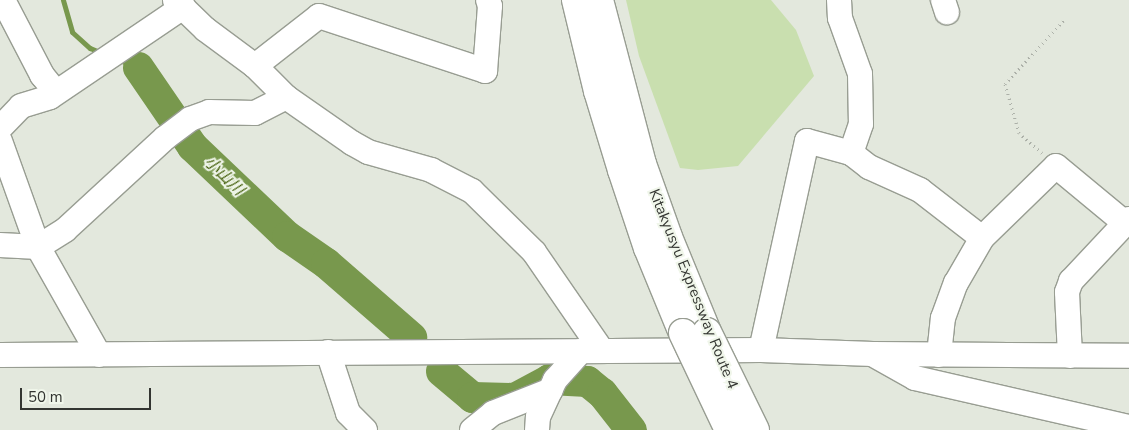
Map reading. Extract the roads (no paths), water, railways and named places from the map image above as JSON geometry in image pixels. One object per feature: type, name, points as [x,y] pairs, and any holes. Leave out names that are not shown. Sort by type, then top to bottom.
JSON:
[{"type":"highway","name":"Kitakyusyu Expressway Route 4","points":[[576,0],[598,91],[648,248],[695,332],[755,430]]},
{"type":"highway","name":"Kitakyusyu Expressway Route 4","points":[[599,0],[642,164],[668,236],[695,332],[727,427]]},
{"type":"street","points":[[3,0],[42,75],[56,92]]},
{"type":"street","points":[[255,66],[319,16],[485,71],[490,6],[488,0]]},
{"type":"street","points":[[839,0],[840,18],[860,74],[861,124],[851,153]]},
{"type":"street","points":[[0,128],[21,106],[50,96],[179,4],[205,29],[255,66],[286,97],[352,144],[368,152],[431,170],[472,191],[534,252],[591,351]]},
{"type":"street","points":[[0,245],[38,247],[65,230],[165,138],[190,119],[209,112],[255,113],[286,97]]},
{"type":"street","points":[[760,350],[807,140],[851,153],[869,167],[920,190],[982,238]]},
{"type":"street","points":[[0,141],[38,247],[99,355]]},
{"type":"street","points":[[939,355],[943,318],[956,283],[982,238],[1056,166],[1127,221],[1071,281],[1067,292],[1070,356]]},
{"type":"street","points":[[0,355],[760,350],[872,354],[1129,356]]},
{"type":"street","points":[[537,430],[538,417],[555,380],[591,351]]},
{"type":"street","points":[[328,352],[348,414],[365,430]]},
{"type":"street","points":[[872,354],[915,378],[1129,427]]},
{"type":"street","points":[[472,430],[493,413],[551,390]]},
{"type":"waterway","name":"小山川","points":[[63,0],[72,32],[90,48],[102,53]]},
{"type":"waterway","name":"小山川","points":[[119,60],[138,67]]},
{"type":"waterway","name":"小山川","points":[[138,67],[192,146],[287,236],[326,263],[411,337]]},
{"type":"waterway","name":"小山川","points":[[441,371],[472,397],[514,398],[549,379],[587,381],[602,393],[631,430]]}]
